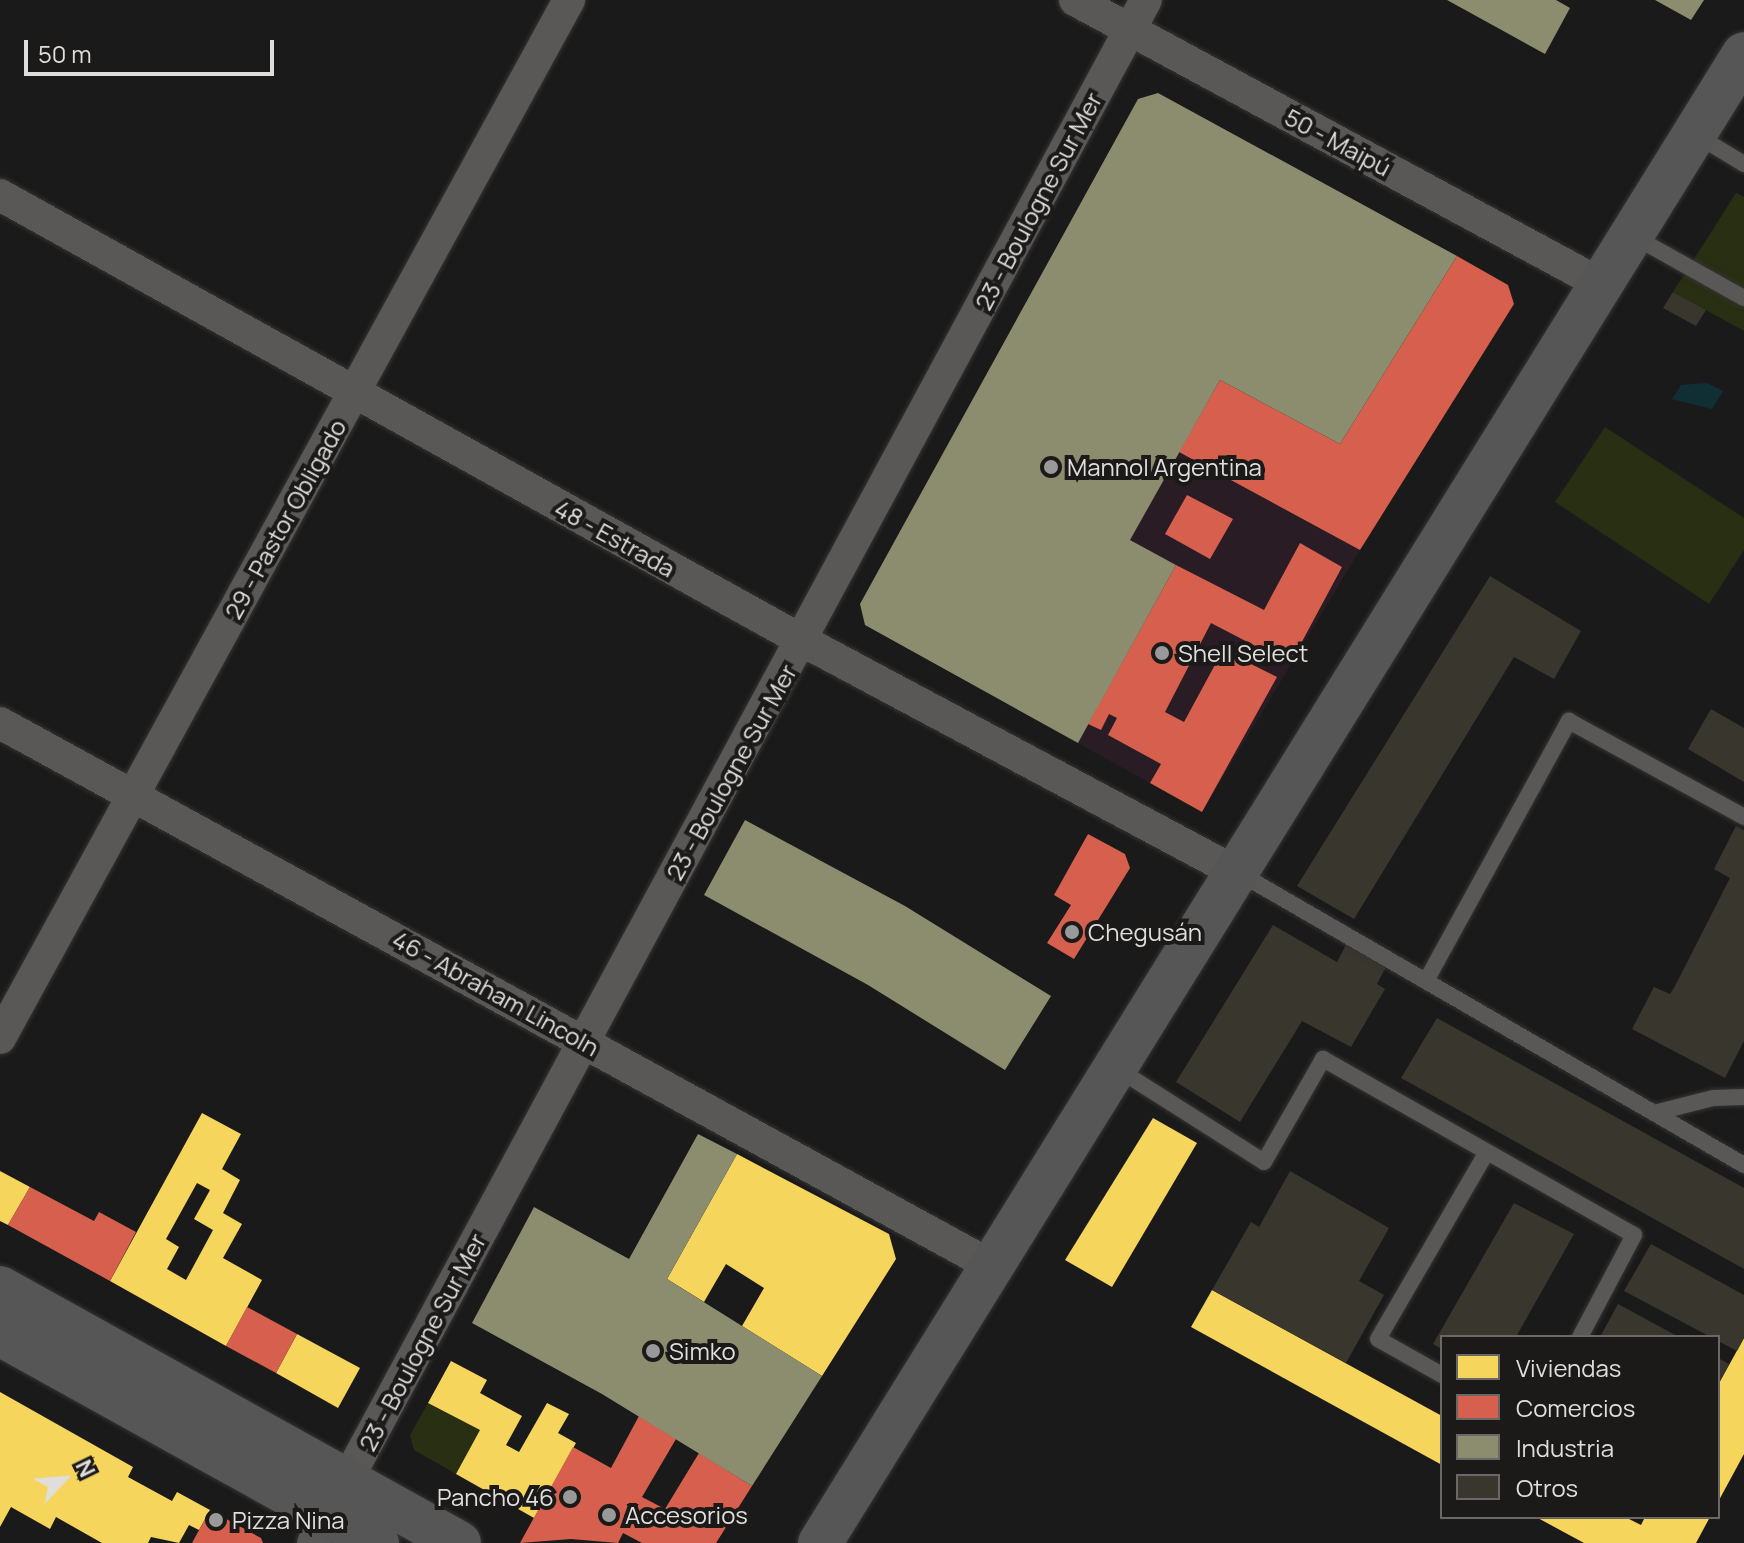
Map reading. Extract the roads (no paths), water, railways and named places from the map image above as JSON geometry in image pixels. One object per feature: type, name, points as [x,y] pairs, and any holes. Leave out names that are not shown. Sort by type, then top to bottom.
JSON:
[{"type":"main road","points":[[820,1543],[1744,54]]},
{"type":"main road","points":[[0,1288],[377,1543]]},
{"type":"main road","points":[[0,1334],[330,1513],[459,1543]]},
{"type":"street","name":"29 - Pastor Obligado","points":[[0,1038],[569,0]]},
{"type":"street","name":"50 - Maipú","points":[[1075,0],[1601,284]]},
{"type":"street","name":"23 - Boulogne Sur Mer","points":[[330,1513],[1146,0]]},
{"type":"street","name":"48 - Estrada","points":[[0,195],[803,641],[1235,872]]},
{"type":"street","name":"46 - Abraham Lincoln","points":[[0,723],[990,1265]]},
{"type":"lane","points":[[1694,134],[1744,164]]},
{"type":"lane","points":[[1631,235],[1744,298]]},
{"type":"lane","points":[[1426,981],[1569,721],[1744,817]]},
{"type":"lane","points":[[1235,872],[1744,1165]]},
{"type":"lane","points":[[1114,1067],[1264,1162],[1323,1059],[1634,1235],[1581,1335]]},
{"type":"lane","points":[[1654,1113],[1713,1098],[1744,1097]]},
{"type":"lane","points":[[1440,1374],[1378,1339],[1487,1152]]},
{"type":"water","points":[[1707,383],[1723,391],[1712,409],[1672,399],[1681,385]]},
{"type":"place","name":"Mannol Argentina","points":[[1051,467]]},
{"type":"place","name":"Shell Select","points":[[1162,653]]},
{"type":"place","name":"Chegusán","points":[[1072,932]]},
{"type":"place","name":"Simko","points":[[653,1351]]},
{"type":"place","name":"Pancho 46","points":[[570,1497]]},
{"type":"place","name":"Accesorios","points":[[609,1515]]},
{"type":"place","name":"Pizza Nina","points":[[216,1520]]}]
